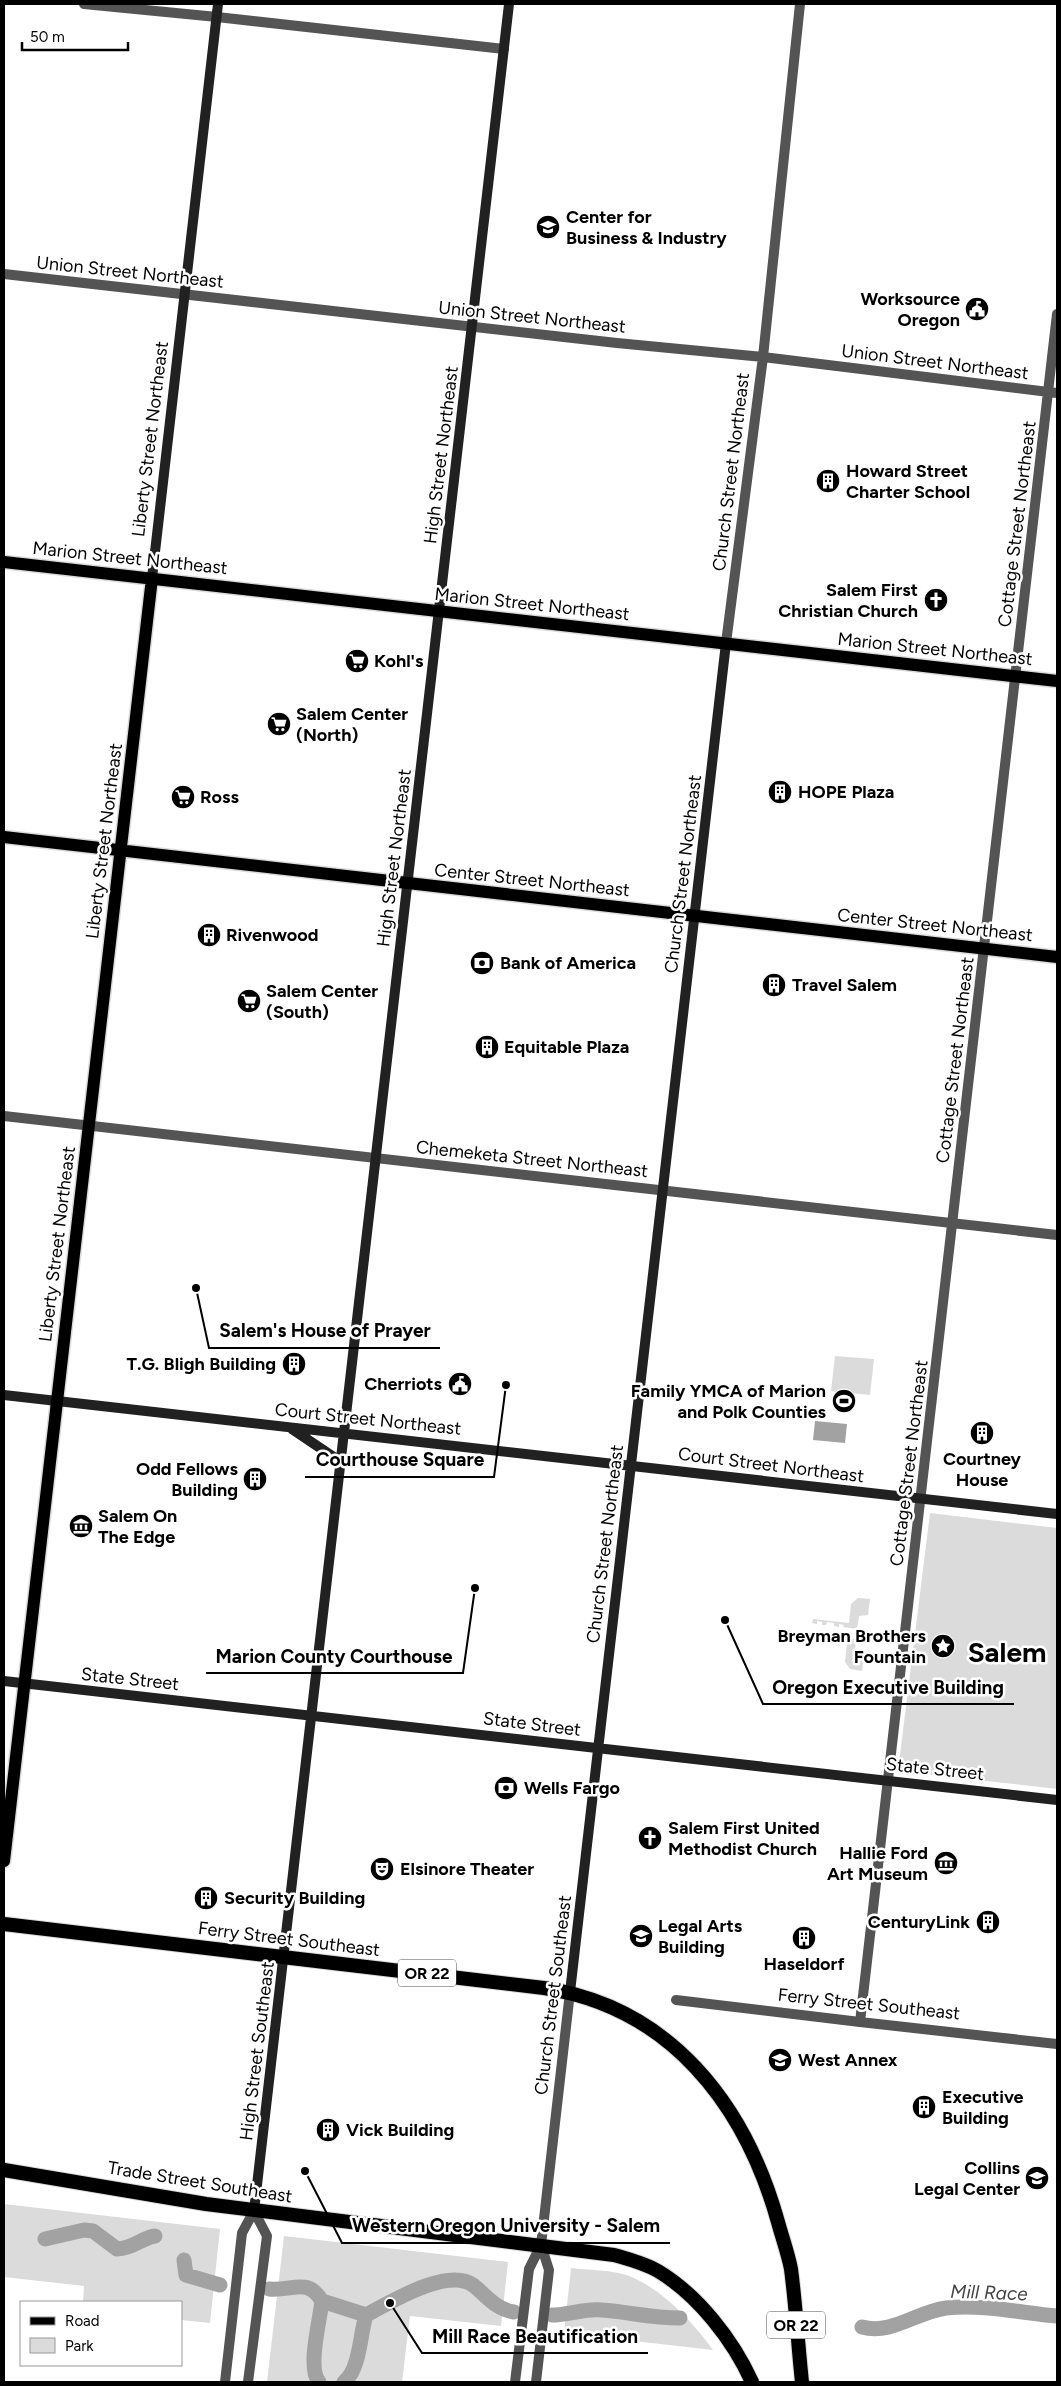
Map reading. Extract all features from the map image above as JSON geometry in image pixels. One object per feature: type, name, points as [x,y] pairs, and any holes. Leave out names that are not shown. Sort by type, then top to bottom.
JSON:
[{"type":"highway","name":"Ferry Street Southeast","points":[[4,1924],[284,1956],[570,1992]]},
{"type":"highway","name":"OR 22","points":[[570,1992],[601,2001],[639,2021],[696,2066],[727,2105],[750,2147],[771,2196],[786,2248],[791,2268],[802,2382]]},
{"type":"highway","name":"Trade Street Southeast","points":[[4,2170],[254,2211],[614,2255],[657,2271],[688,2294],[723,2335],[752,2382]]},
{"type":"main road","name":"Liberty Street Northeast","points":[[4,1861],[218,4]]},
{"type":"main road","name":"High Street Northeast","points":[[312,1716],[509,4]]},
{"type":"main road","name":"Marion Street Northeast","points":[[4,562],[1057,681]]},
{"type":"main road","name":"Church Street Northeast","points":[[598,1748],[726,643]]},
{"type":"main road","name":"Center Street Northeast","points":[[4,837],[1057,957]]},
{"type":"main road","name":"Court Street Northeast","points":[[4,1394],[1057,1514]]},
{"type":"main road","points":[[290,1427],[341,1462]]},
{"type":"main road","name":"State Street","points":[[4,1680],[1057,1800]]},
{"type":"main road","name":"High Street Southeast","points":[[254,2211],[312,1716]]},
{"type":"main road","name":"Church Street Southeast","points":[[570,1992],[598,1748]]},
{"type":"street","points":[[84,4],[504,49]]},
{"type":"street","name":"Church Street Northeast","points":[[726,643],[763,357],[800,4]]},
{"type":"street","name":"Union Street Northeast","points":[[4,274],[472,327],[763,357],[1053,392]]},
{"type":"street","name":"Cottage Street Northeast","points":[[860,2022],[1016,676],[1053,392],[1057,314]]},
{"type":"street","name":"Chemeketa Street Northeast","points":[[4,1116],[1057,1235]]},
{"type":"street","name":"Church Street Southeast","points":[[515,2382],[529,2269],[541,2245],[570,1992]]},
{"type":"street","name":"Ferry Street Southeast","points":[[676,2000],[1057,2044]]},
{"type":"street","points":[[248,2382],[267,2236],[254,2211]]},
{"type":"street","name":"High Street Southeast","points":[[225,2382],[242,2233],[254,2211]]},
{"type":"street","name":"Church Street Southeast","points":[[536,2382],[548,2270],[541,2245]]},
{"type":"green space","points":[[835,1356],[874,1359],[870,1395],[831,1391]]},
{"type":"green space","points":[[930,1513],[1057,1528],[1057,1789],[898,1771]]},
{"type":"green space","points":[[858,1598],[870,1599],[868,1615],[859,1616],[857,1629],[843,1627],[844,1625],[839,1624],[839,1627],[834,1626],[834,1623],[827,1622],[826,1625],[822,1625],[822,1622],[817,1621],[817,1624],[812,1623],[813,1619],[849,1623],[851,1604]]},
{"type":"green space","points":[[811,1634],[816,1634],[816,1637],[825,1636],[825,1638],[833,1639],[833,1636],[842,1640],[843,1637],[856,1639],[855,1651],[864,1655],[862,1671],[850,1669],[845,1662],[847,1643],[810,1639]]},
{"type":"green space","points":[[4,2204],[220,2229],[210,2323],[182,2320],[182,2301],[83,2301],[84,2286],[4,2277]]},
{"type":"green space","points":[[284,2236],[508,2262],[501,2326],[410,2316],[402,2382],[267,2382]]},
{"type":"green space","points":[[571,2268],[616,2272],[641,2282],[665,2297],[676,2307],[713,2350],[564,2333]]},
{"type":"shaded area","points":[[815,1421],[847,1424],[845,1443],[813,1440]]},
{"type":"waterway","name":"Mill Race","points":[[45,2239],[84,2230],[93,2231],[117,2249],[129,2247],[155,2236]]},
{"type":"waterway","name":"Mill Race","points":[[184,2260],[186,2275],[220,2285]]},
{"type":"waterway","name":"Mill Race","points":[[344,2382],[356,2361],[366,2315],[419,2288],[449,2280],[462,2281],[473,2285],[496,2305],[514,2312]]},
{"type":"waterway","name":"Mill Race","points":[[269,2289],[305,2287],[311,2289],[322,2301],[314,2355],[314,2366],[319,2382]]},
{"type":"waterway","name":"Mill Race","points":[[322,2301],[366,2315]]},
{"type":"waterway","name":"Mill Race","points":[[862,2327],[873,2329],[894,2326],[935,2310],[960,2307],[988,2308],[1057,2316]]},
{"type":"waterway","name":"Mill Race","points":[[552,2315],[596,2310],[680,2318]]},
{"type":"place","name":"Center for Business & Industry","points":[[548,227]]},
{"type":"place","name":"Worksource Oregon","points":[[977,309]]},
{"type":"place","name":"Howard Street Charter School","points":[[828,481]]},
{"type":"place","name":"Salem First Christian Church","points":[[936,600]]},
{"type":"place","name":"Kohl's","points":[[357,661]]},
{"type":"place","name":"Salem Center (North)","points":[[279,724]]},
{"type":"place","name":"HOPE Plaza","points":[[780,792]]},
{"type":"place","name":"Ross","points":[[183,797]]},
{"type":"place","name":"Rivenwood","points":[[209,935]]},
{"type":"place","name":"Bank of America","points":[[482,963]]},
{"type":"place","name":"Travel Salem","points":[[774,985]]},
{"type":"place","name":"Salem Center (South)","points":[[249,1001]]},
{"type":"place","name":"Equitable Plaza","points":[[487,1047]]},
{"type":"place","name":"Salem's House of Prayer","points":[[196,1288]]},
{"type":"place","name":"T.G. Bligh Building","points":[[294,1364]]},
{"type":"place","name":"Cherriots","points":[[460,1384]]},
{"type":"place","name":"Courthouse Square","points":[[506,1385]]},
{"type":"place","name":"Family YMCA of Marion and Polk Counties","points":[[844,1401]]},
{"type":"place","name":"Courtney House","points":[[982,1433]]},
{"type":"place","name":"Odd Fellows Building","points":[[255,1479]]},
{"type":"place","name":"Salem On The Edge","points":[[81,1526]]},
{"type":"place","name":"Marion County Courthouse","points":[[475,1588]]},
{"type":"place","name":"Oregon Executive Building","points":[[725,1620]]},
{"type":"place","name":"Breyman Brothers Fountain","points":[[943,1646]]},
{"type":"place","name":"Wells Fargo","points":[[506,1788]]},
{"type":"place","name":"Salem First United Methodist Church","points":[[650,1838]]},
{"type":"place","name":"Hallie Ford Art Museum","points":[[946,1863]]},
{"type":"place","name":"Elsinore Theater","points":[[382,1869]]},
{"type":"place","name":"Security Building","points":[[206,1898]]},
{"type":"place","name":"CenturyLink","points":[[988,1922]]},
{"type":"place","name":"Legal Arts Building","points":[[641,1936]]},
{"type":"place","name":"Haseldorf","points":[[804,1938]]},
{"type":"place","name":"West Annex","points":[[780,2060]]},
{"type":"place","name":"Executive Building","points":[[924,2107]]},
{"type":"place","name":"Vick Building","points":[[328,2130]]},
{"type":"place","name":"Western Oregon University - Salem","points":[[305,2171]]},
{"type":"place","name":"Collins Legal Center","points":[[1037,2178]]},
{"type":"place","name":"Mill Race Beautification","points":[[390,2303]]},
{"type":"district","name":"Salem","points":[[1007,1652]]}]
